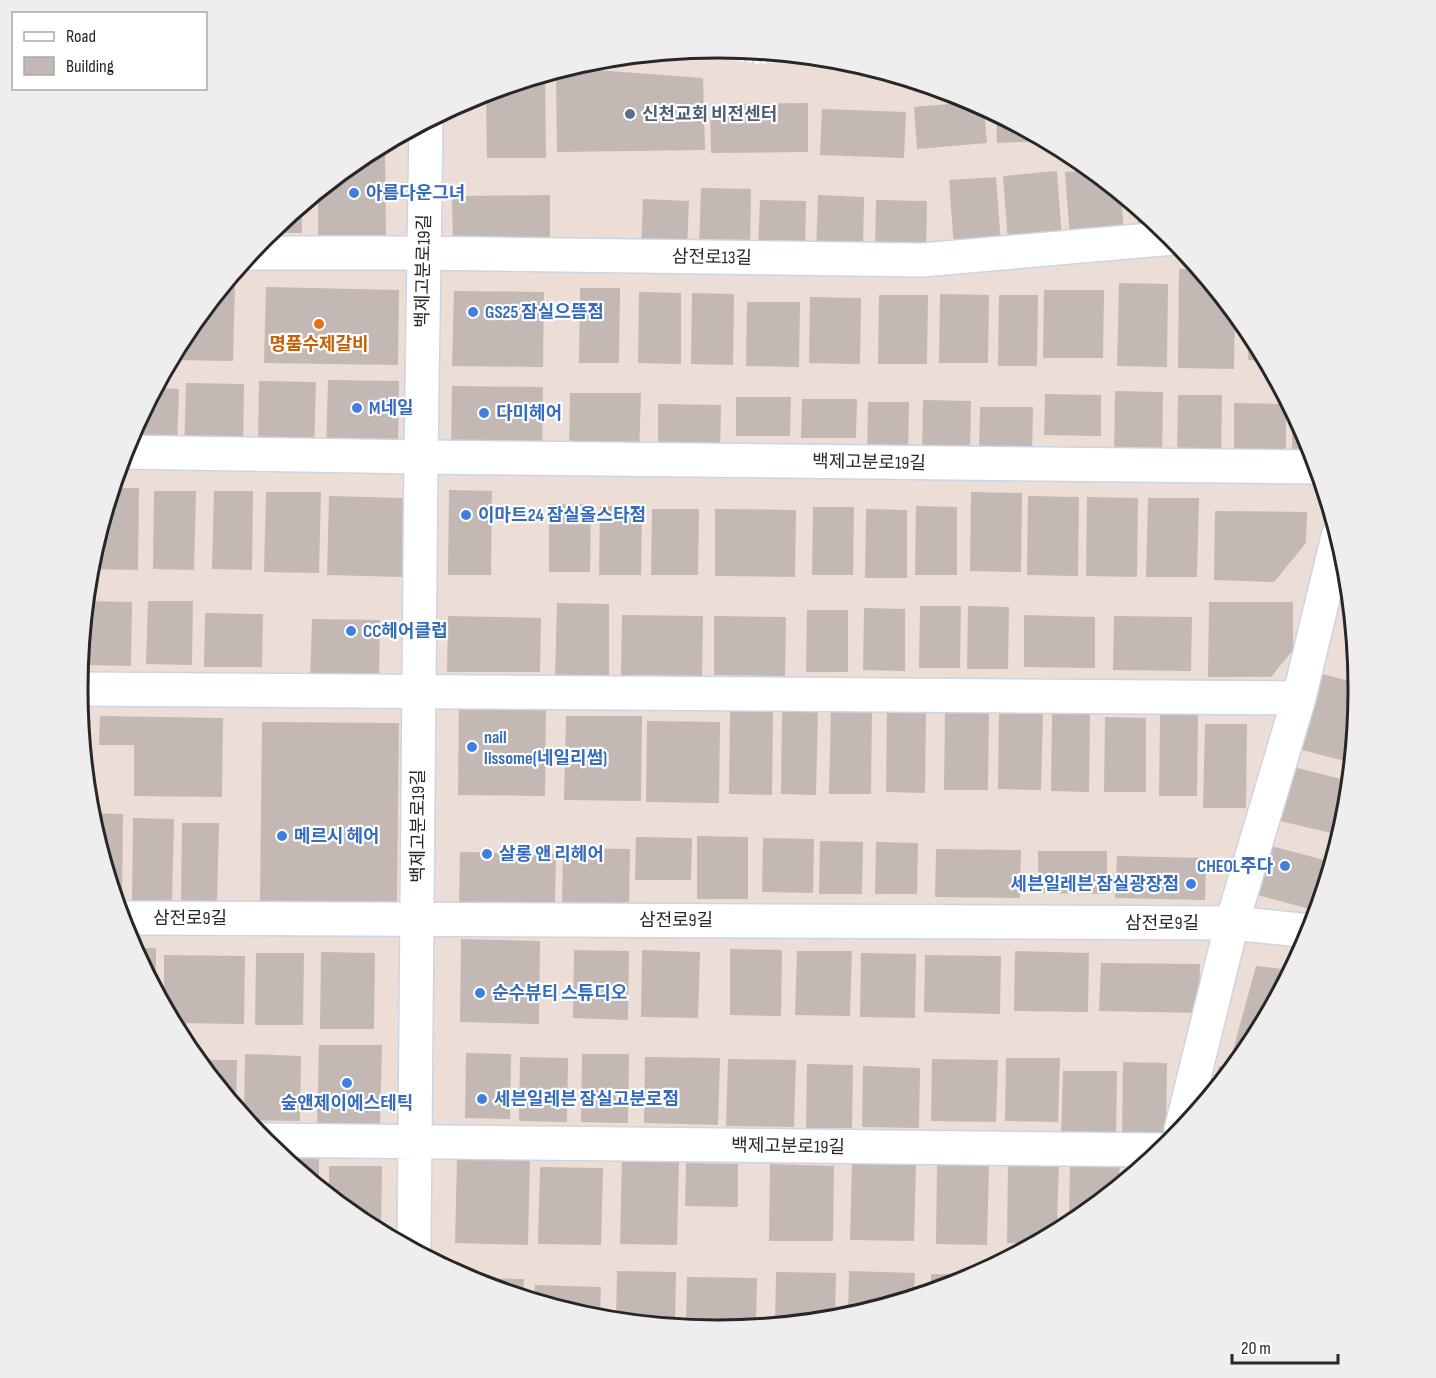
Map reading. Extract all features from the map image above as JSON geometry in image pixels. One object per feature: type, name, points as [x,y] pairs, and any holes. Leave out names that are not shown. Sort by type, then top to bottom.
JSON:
[{"type":"street","name":"백제고분로19길","points":[[414,1241],[426,131]]},
{"type":"street","name":"삼전로13길","points":[[263,253],[922,260],[1160,239]]},
{"type":"street","name":"백제고분로19길","points":[[133,452],[1308,467]]},
{"type":"street","points":[[1185,1112],[1232,923],[1299,698],[1333,555]]},
{"type":"street","points":[[88,689],[1299,698]]},
{"type":"street","name":"삼전로9길","points":[[131,918],[1232,923],[1301,930]]},
{"type":"street","name":"백제고분로19길","points":[[278,1140],[1148,1150]]},
{"type":"path","points":[[740,59],[769,61]]},
{"type":"building","name":"신천교회 비전센터","points":[[599,70],[703,78],[705,150],[557,152],[556,80]]},
{"type":"building","points":[[545,83],[546,158],[487,158],[486,103]]},
{"type":"building","points":[[808,103],[808,152],[711,153],[710,104]]},
{"type":"building","points":[[953,104],[985,118],[987,143],[917,149],[914,107]]},
{"type":"building","points":[[822,109],[906,112],[904,158],[820,155]]},
{"type":"building","points":[[996,124],[1030,142],[997,143]]},
{"type":"building","points":[[385,154],[386,236],[318,237],[318,202]]},
{"type":"building","points":[[1057,171],[1062,239],[1008,243],[1003,176]]},
{"type":"building","points":[[1077,171],[1122,205],[1124,235],[1070,239],[1065,172]]},
{"type":"building","points":[[996,177],[1001,245],[954,248],[949,180]]},
{"type":"building","points":[[701,188],[751,189],[750,250],[699,249]]},
{"type":"building","points":[[550,195],[550,251],[453,252],[452,196]]},
{"type":"building","points":[[818,195],[864,197],[863,253],[816,252]]},
{"type":"building","points":[[643,199],[689,201],[687,249],[641,248]]},
{"type":"building","points":[[760,200],[806,201],[805,251],[758,249]]},
{"type":"building","points":[[876,200],[927,201],[926,253],[875,252]]},
{"type":"building","points":[[302,215],[302,233],[283,233]]},
{"type":"building","points":[[1179,269],[1188,269],[1235,329],[1234,369],[1178,368]]},
{"type":"building","points":[[1119,283],[1168,284],[1167,367],[1117,366]]},
{"type":"building","points":[[235,284],[233,361],[181,360]]},
{"type":"building","points":[[266,287],[399,290],[398,365],[264,363]]},
{"type":"building","points":[[580,288],[620,288],[619,363],[579,363]]},
{"type":"building","points":[[1044,290],[1104,290],[1103,358],[1043,358]]},
{"type":"building","points":[[454,291],[544,292],[543,367],[452,366]]},
{"type":"building","points":[[639,292],[681,293],[681,364],[638,363]]},
{"type":"building","points":[[692,293],[734,294],[733,365],[691,364]]},
{"type":"building","points":[[940,294],[989,295],[988,363],[939,363]]},
{"type":"building","points":[[879,295],[928,295],[927,364],[878,364]]},
{"type":"building","points":[[999,295],[1038,295],[1037,366],[998,366]]},
{"type":"building","points":[[810,297],[861,298],[860,364],[809,363]]},
{"type":"building","points":[[747,302],[800,302],[799,367],[746,366]]},
{"type":"building","points":[[1248,349],[1255,360],[1248,360]]},
{"type":"building","points":[[328,380],[399,381],[398,454],[326,452]]},
{"type":"building","points":[[259,381],[316,382],[314,449],[258,448]]},
{"type":"building","points":[[186,383],[244,384],[243,452],[184,451]]},
{"type":"building","points":[[452,386],[543,387],[542,455],[451,454]]},
{"type":"building","points":[[164,388],[179,389],[177,451],[137,445]]},
{"type":"building","points":[[1115,391],[1163,392],[1162,460],[1114,459]]},
{"type":"building","points":[[570,393],[641,393],[639,455],[569,454]]},
{"type":"building","points":[[1045,394],[1101,395],[1101,436],[1044,435]]},
{"type":"building","points":[[1178,395],[1222,395],[1221,458],[1177,457]]},
{"type":"building","points":[[736,397],[791,397],[790,436],[736,436]]},
{"type":"building","points":[[802,399],[857,399],[856,438],[801,438]]},
{"type":"building","points":[[923,400],[971,401],[970,456],[922,456]]},
{"type":"building","points":[[868,402],[909,402],[908,455],[867,455]]},
{"type":"building","points":[[1234,403],[1280,404],[1286,416],[1286,457],[1234,457]]},
{"type":"building","points":[[658,404],[721,405],[720,456],[658,455]]},
{"type":"building","points":[[980,407],[1033,407],[1032,457],[979,457]]},
{"type":"building","points":[[1292,429],[1304,457],[1292,457]]},
{"type":"building","points":[[120,488],[139,488],[138,570],[99,569]]},
{"type":"building","points":[[449,490],[492,491],[491,575],[448,575]]},
{"type":"building","points":[[154,491],[196,491],[194,570],[153,569]]},
{"type":"building","points":[[214,491],[253,491],[252,570],[212,569]]},
{"type":"building","points":[[266,492],[321,492],[319,573],[264,572]]},
{"type":"building","points":[[971,492],[1022,493],[1021,572],[970,571]]},
{"type":"building","points":[[329,496],[403,498],[402,577],[327,575]]},
{"type":"building","points":[[1028,496],[1079,497],[1078,576],[1027,575]]},
{"type":"building","points":[[1087,497],[1138,498],[1137,577],[1086,576]]},
{"type":"building","points":[[1148,498],[1199,498],[1197,577],[1146,577]]},
{"type":"building","points":[[549,504],[591,504],[590,572],[549,572]]},
{"type":"building","points":[[600,506],[642,506],[641,575],[599,575]]},
{"type":"building","points":[[916,506],[957,507],[957,575],[915,575]]},
{"type":"building","points":[[813,507],[854,507],[853,575],[812,575]]},
{"type":"building","points":[[652,509],[699,509],[698,575],[651,575]]},
{"type":"building","points":[[715,509],[796,510],[795,577],[715,576]]},
{"type":"building","points":[[866,509],[907,510],[907,578],[865,578]]},
{"type":"building","points":[[1215,511],[1307,512],[1306,543],[1274,582],[1214,580]]},
{"type":"building","points":[[94,601],[132,602],[131,666],[89,665]]},
{"type":"building","points":[[148,601],[193,601],[192,665],[146,664]]},
{"type":"building","points":[[1209,602],[1293,602],[1293,650],[1271,677],[1208,677]]},
{"type":"building","points":[[557,603],[609,604],[609,677],[555,677]]},
{"type":"building","points":[[920,606],[961,606],[960,668],[919,668]]},
{"type":"building","points":[[968,606],[1009,607],[1008,669],[967,669]]},
{"type":"building","points":[[864,608],[905,609],[905,671],[863,670]]},
{"type":"building","points":[[807,610],[848,610],[848,672],[806,672]]},
{"type":"building","points":[[205,613],[263,614],[262,667],[204,667]]},
{"type":"building","points":[[622,615],[703,616],[702,676],[621,675]]},
{"type":"building","points":[[1024,615],[1095,617],[1095,668],[1024,667]]},
{"type":"building","points":[[448,616],[541,618],[540,672],[447,672]]},
{"type":"building","points":[[714,616],[786,617],[785,676],[714,675]]},
{"type":"building","points":[[1114,616],[1192,617],[1191,671],[1113,670]]},
{"type":"building","points":[[312,619],[380,620],[379,684],[310,683]]},
{"type":"building","points":[[1318,673],[1348,680],[1344,761],[1298,749]]},
{"type":"building","points":[[459,702],[546,703],[545,796],[458,795]]},
{"type":"building","points":[[831,708],[872,709],[871,794],[829,794]]},
{"type":"building","points":[[782,709],[818,710],[816,795],[781,794]]},
{"type":"building","points":[[887,709],[926,710],[925,793],[886,792]]},
{"type":"building","points":[[730,710],[773,711],[772,795],[729,794]]},
{"type":"building","points":[[999,710],[1043,711],[1041,790],[998,789]]},
{"type":"building","points":[[945,712],[989,712],[988,790],[944,790]]},
{"type":"building","points":[[1052,713],[1090,713],[1089,792],[1051,791]]},
{"type":"building","points":[[1160,714],[1198,715],[1197,796],[1159,796]]},
{"type":"building","points":[[100,716],[223,718],[222,797],[134,796],[134,745],[99,745]]},
{"type":"building","points":[[566,716],[642,716],[641,801],[564,800]]},
{"type":"building","points":[[1105,717],[1146,718],[1146,792],[1104,792]]},
{"type":"building","points":[[647,721],[720,722],[719,803],[646,802]]},
{"type":"building","points":[[262,722],[399,723],[397,903],[260,902]]},
{"type":"building","points":[[1205,724],[1247,724],[1246,808],[1203,808]]},
{"type":"building","points":[[1290,766],[1342,779],[1331,833],[1276,820]]},
{"type":"building","points":[[100,813],[123,814],[122,895]]},
{"type":"building","points":[[133,818],[174,819],[172,903],[132,902]]},
{"type":"building","points":[[182,823],[219,823],[217,905],[181,904]]},
{"type":"building","points":[[697,836],[748,837],[748,899],[697,899]]},
{"type":"building","points":[[636,837],[692,838],[691,880],[635,880]]},
{"type":"building","points":[[763,838],[814,839],[813,893],[762,892]]},
{"type":"building","points":[[820,841],[863,842],[862,894],[819,894]]},
{"type":"building","points":[[876,842],[918,843],[917,894],[875,894]]},
{"type":"building","points":[[1263,844],[1325,860],[1309,909],[1250,893]]},
{"type":"building","points":[[563,848],[630,849],[629,903],[562,902]]},
{"type":"building","points":[[936,849],[1021,850],[1020,898],[935,897]]},
{"type":"building","points":[[1038,851],[1107,851],[1107,894],[1038,893]]},
{"type":"building","points":[[460,852],[556,854],[555,904],[459,903]]},
{"type":"building","points":[[1117,856],[1206,858],[1205,900],[1115,898]]},
{"type":"building","points":[[461,939],[540,941],[539,1024],[460,1022]]},
{"type":"building","points":[[144,948],[156,948],[156,974]]},
{"type":"building","points":[[730,949],[782,950],[781,1016],[730,1015]]},
{"type":"building","points":[[574,950],[629,951],[628,1020],[573,1018]]},
{"type":"building","points":[[642,950],[700,952],[698,1018],[641,1017]]},
{"type":"building","points":[[797,951],[852,951],[850,1016],[795,1015]]},
{"type":"building","points":[[1015,951],[1089,953],[1088,1012],[1014,1011]]},
{"type":"building","points":[[321,952],[375,953],[374,1029],[320,1029]]},
{"type":"building","points":[[256,953],[304,953],[303,1025],[255,1025]]},
{"type":"building","points":[[861,953],[916,954],[915,1018],[860,1017]]},
{"type":"building","points":[[164,955],[245,956],[244,1024],[184,1023],[164,989]]},
{"type":"building","points":[[925,955],[1001,956],[1000,1014],[924,1012]]},
{"type":"building","points":[[1101,963],[1200,964],[1199,1013],[1099,1011]]},
{"type":"building","points":[[1256,966],[1282,969],[1264,1004],[1233,1050]]},
{"type":"building","points":[[319,1045],[382,1045],[380,1126],[317,1125]]},
{"type":"building","points":[[466,1053],[511,1054],[510,1119],[465,1118]]},
{"type":"building","points":[[245,1054],[301,1056],[300,1121],[258,1120],[244,1105]]},
{"type":"building","points":[[582,1054],[629,1054],[628,1123],[581,1122]]},
{"type":"building","points":[[520,1057],[568,1058],[567,1122],[519,1121]]},
{"type":"building","points":[[645,1057],[720,1058],[718,1125],[644,1123]]},
{"type":"building","points":[[1006,1058],[1060,1058],[1058,1122],[1005,1121]]},
{"type":"building","points":[[728,1059],[796,1060],[794,1127],[726,1126]]},
{"type":"building","points":[[932,1059],[998,1060],[996,1122],[931,1121]]},
{"type":"building","points":[[209,1060],[237,1060],[236,1095]]},
{"type":"building","points":[[1123,1062],[1167,1063],[1166,1133],[1163,1136],[1122,1135]]},
{"type":"building","points":[[807,1064],[853,1065],[852,1128],[806,1128]]},
{"type":"building","points":[[863,1066],[920,1068],[919,1128],[862,1127]]},
{"type":"building","points":[[1063,1071],[1117,1071],[1116,1137],[1061,1136]]},
{"type":"building","points":[[622,1156],[679,1157],[677,1245],[620,1244]]},
{"type":"building","points":[[297,1158],[319,1159],[319,1177]]},
{"type":"building","points":[[457,1158],[530,1159],[528,1245],[455,1243]]},
{"type":"building","points":[[1008,1158],[1059,1159],[1057,1220],[1017,1243],[1007,1243]]},
{"type":"building","points":[[1070,1159],[1120,1159],[1119,1175],[1069,1212]]},
{"type":"building","points":[[937,1160],[989,1161],[987,1245],[936,1244]]},
{"type":"building","points":[[852,1161],[916,1162],[914,1241],[850,1240]]},
{"type":"building","points":[[686,1163],[738,1164],[738,1207],[685,1206]]},
{"type":"building","points":[[770,1164],[834,1166],[833,1241],[769,1241]]},
{"type":"building","points":[[329,1166],[382,1166],[381,1221],[368,1213],[329,1185]]},
{"type":"building","points":[[540,1167],[603,1168],[601,1245],[538,1244]]},
{"type":"building","points":[[617,1271],[676,1272],[675,1318],[616,1311]]},
{"type":"building","points":[[849,1271],[915,1273],[914,1288],[848,1305]]},
{"type":"building","points":[[776,1272],[836,1273],[835,1308],[775,1316]]},
{"type":"building","points":[[931,1274],[952,1274],[931,1282]]},
{"type":"building","points":[[687,1277],[757,1278],[756,1318],[686,1318]]},
{"type":"building","points":[[495,1278],[524,1279],[523,1289]]},
{"type":"building","points":[[535,1285],[601,1287],[600,1308],[555,1298],[535,1292]]},
{"type":"place","name":"신천교회 비전센터","points":[[630,114]]},
{"type":"place","name":"아름다운그녀","points":[[354,193]]},
{"type":"place","name":"GS25 잠실으뜸점","points":[[473,312]]},
{"type":"place","name":"명품수제갈비","points":[[319,324]]},
{"type":"place","name":"M네일","points":[[357,408]]},
{"type":"place","name":"다미헤어","points":[[484,413]]},
{"type":"place","name":"이마트24 잠실올스타점","points":[[466,515]]},
{"type":"place","name":"CC헤어클럽","points":[[351,631]]},
{"type":"place","name":"nail lissome(네일리썸)","points":[[472,747]]},
{"type":"place","name":"메르시 헤어","points":[[282,836]]},
{"type":"place","name":"살롱 앤 리헤어","points":[[487,854]]},
{"type":"place","name":"CHEOL주다","points":[[1285,866]]},
{"type":"place","name":"세븐일레븐 잠실광장점","points":[[1191,884]]},
{"type":"place","name":"순수뷰티 스튜디오","points":[[480,993]]},
{"type":"place","name":"숲앤제이에스테틱","points":[[347,1083]]},
{"type":"place","name":"세븐일레븐 잠실고분로점","points":[[482,1099]]}]
